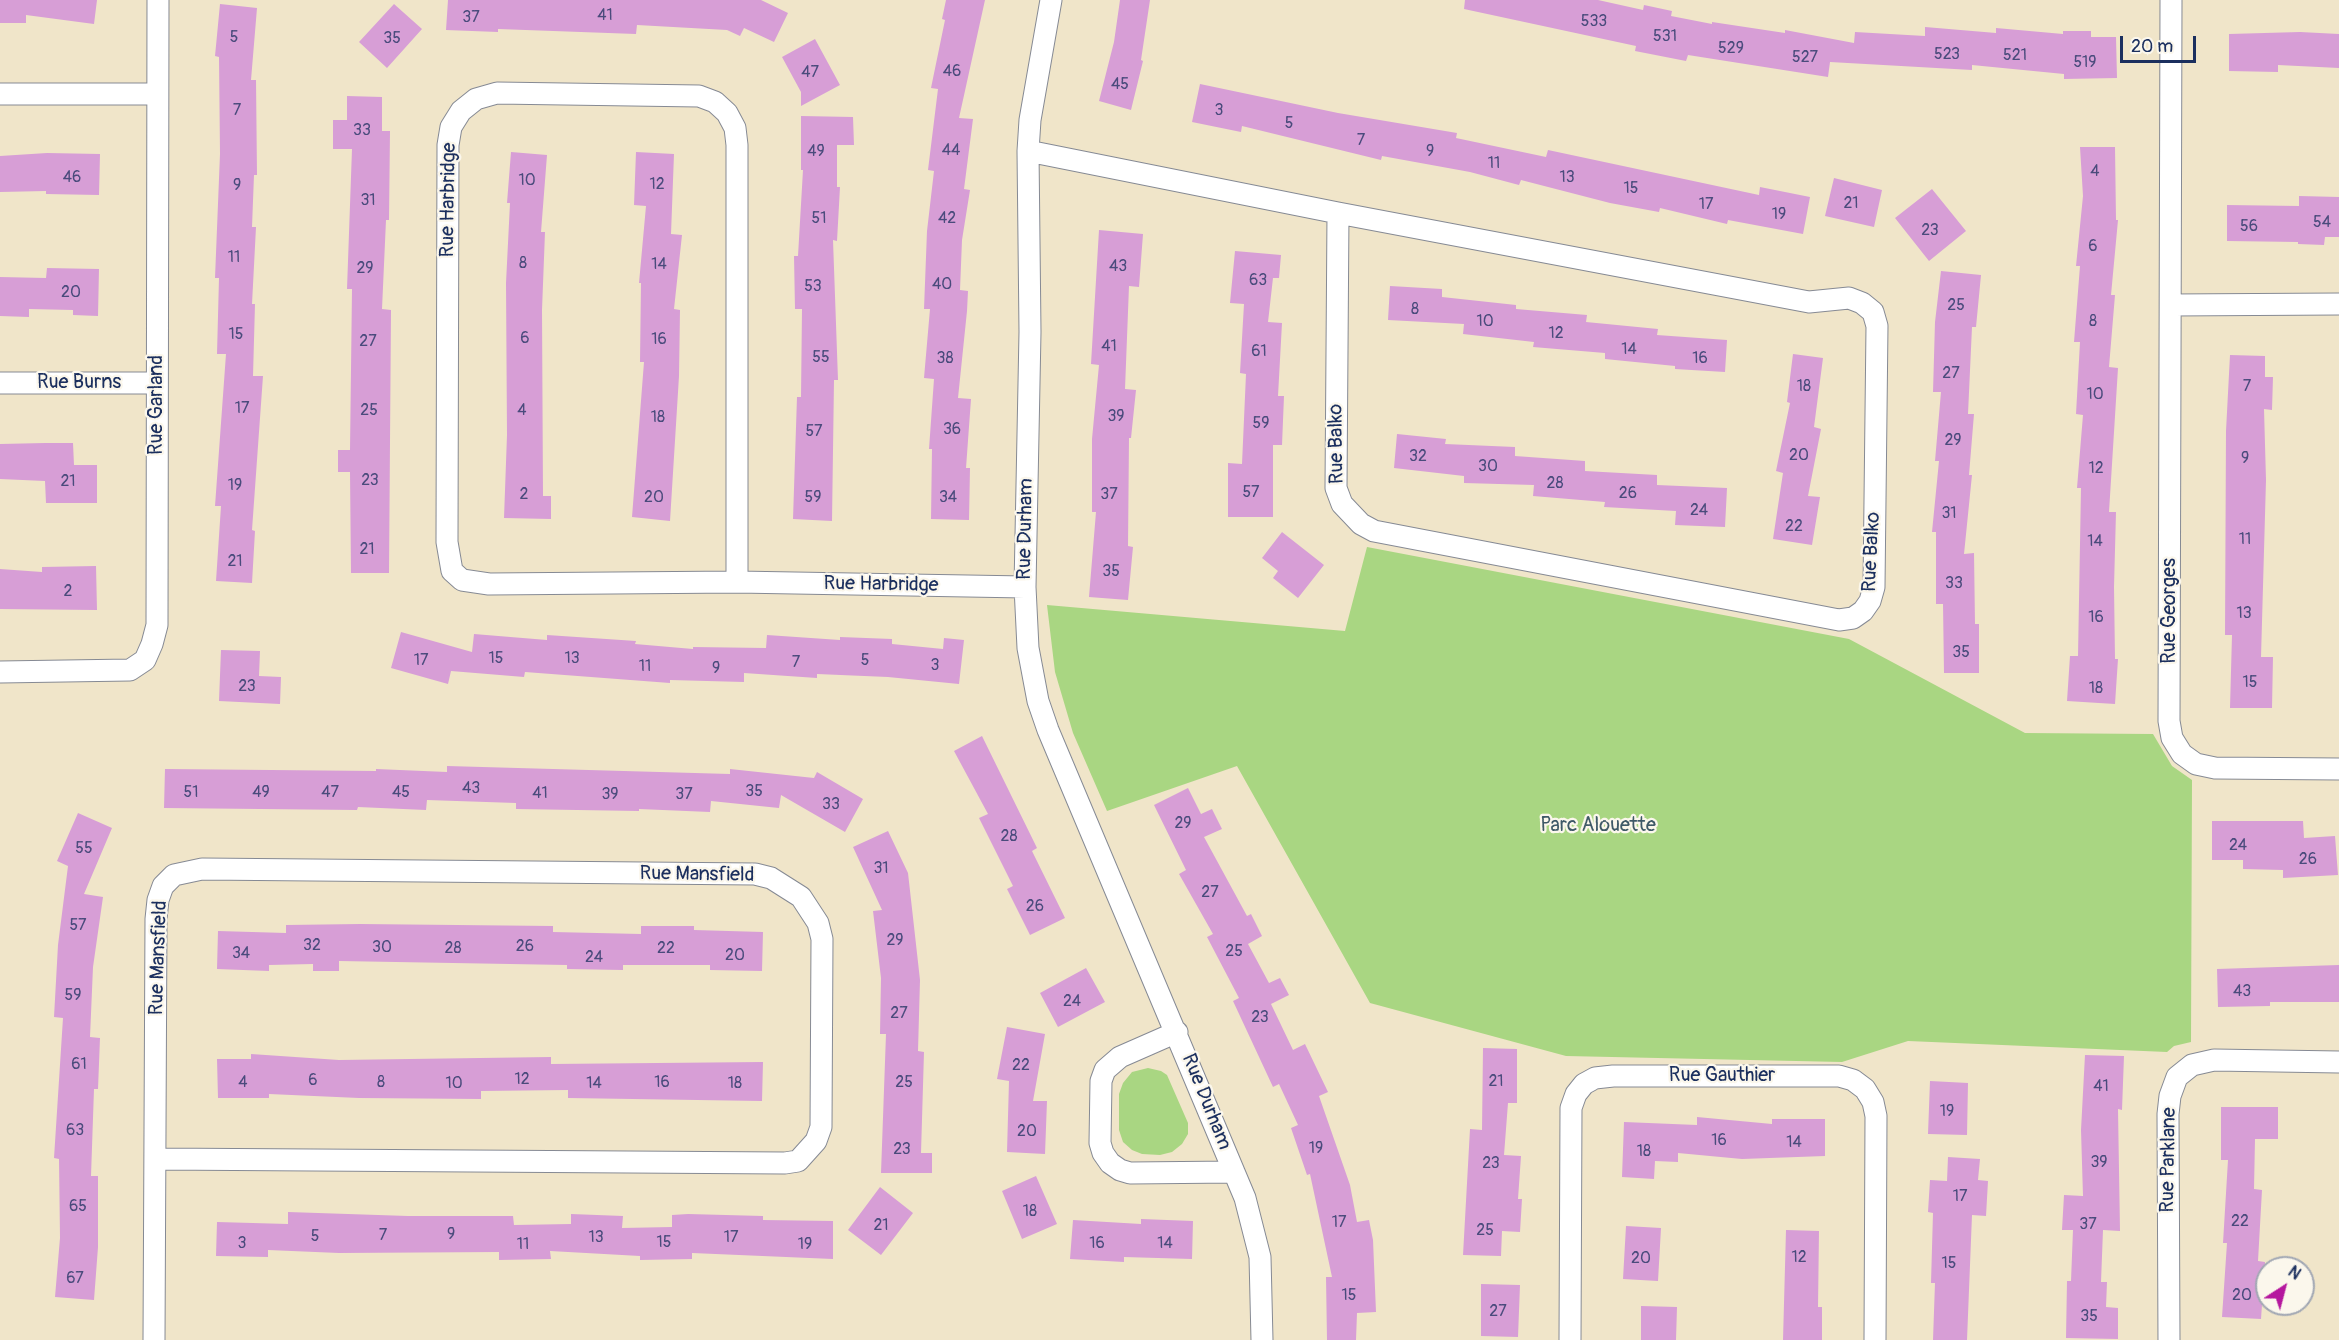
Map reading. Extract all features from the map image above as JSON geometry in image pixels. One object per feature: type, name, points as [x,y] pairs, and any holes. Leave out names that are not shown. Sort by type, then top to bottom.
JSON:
[{"type":"street","name":"Rue Garland","points":[[0,672],[130,670],[145,660],[153,644],[157,625],[159,0]]},
{"type":"street","name":"Rue Durham","points":[[1051,0],[1031,110],[1028,151],[1030,332],[1025,587],[1028,648],[1038,701],[1245,1198],[1260,1257],[1262,1340]]},
{"type":"street","name":"Rue Georges","points":[[2171,0],[2172,305],[2169,721],[2172,738],[2182,754],[2196,764],[2205,766],[2339,769]]},
{"type":"street","name":"Rue Harbridge","points":[[737,582],[737,145],[735,128],[727,112],[715,102],[699,96],[497,93],[476,99],[461,111],[451,127],[448,146],[447,542],[452,571],[462,580],[489,584],[737,582],[1025,587]]},
{"type":"street","points":[[0,94],[157,94]]},
{"type":"street","name":"Rue Balko","points":[[1028,151],[1338,213],[1809,302],[1849,298],[1862,303],[1873,312],[1877,326],[1874,587],[1870,601],[1863,611],[1853,618],[1839,620],[1374,531],[1360,524],[1342,504],[1336,488],[1338,213]]},
{"type":"street","points":[[2172,305],[2339,304]]},
{"type":"street","name":"Rue Burns","points":[[0,383],[158,383]]},
{"type":"street","name":"Rue Mansfield","points":[[154,1340],[158,900],[163,886],[174,874],[202,869],[755,874],[771,878],[801,897],[818,923],[822,939],[821,1127],[812,1147],[798,1161],[785,1163],[156,1160]]},
{"type":"street","name":"Rue Durham","points":[[1177,1032],[1120,1058],[1105,1070],[1101,1080],[1100,1143],[1103,1153],[1110,1163],[1130,1173],[1234,1172]]},
{"type":"street","name":"Rue Parklane","points":[[2169,1340],[2168,1114],[2170,1096],[2177,1077],[2192,1065],[2214,1060],[2339,1062]]},
{"type":"street","name":"Rue Gauthier","points":[[1570,1340],[1571,1108],[1576,1094],[1584,1084],[1595,1078],[1839,1076],[1853,1080],[1865,1089],[1873,1102],[1876,1116],[1875,1340]]},
{"type":"green space","name":"Parc Alouette","points":[[1367,547],[1849,639],[2025,733],[2153,734],[2172,766],[2192,780],[2191,1042],[2174,1046],[2167,1052],[1908,1041],[1842,1062],[1566,1056],[1370,1003],[1237,766],[1107,811],[1073,733],[1055,672],[1047,605],[1345,631]]},
{"type":"green space","points":[[1148,1068],[1167,1075],[1188,1123],[1188,1134],[1182,1144],[1172,1152],[1160,1155],[1142,1154],[1132,1150],[1123,1142],[1119,1130],[1119,1094],[1123,1083],[1132,1072]]},
{"type":"building","points":[[0,0],[97,0],[94,24],[26,15],[26,23],[0,23]]},
{"type":"building","points":[[448,0],[761,0],[788,13],[774,42],[744,28],[740,36],[727,30],[637,25],[636,34],[498,29],[498,32],[446,30]]},
{"type":"building","points":[[946,0],[985,0],[959,118],[973,119],[964,189],[970,190],[962,240],[960,290],[968,291],[958,398],[971,399],[966,468],[970,468],[969,520],[931,519],[932,449],[929,449],[934,379],[924,378],[930,309],[924,309],[927,231],[934,171],[928,170],[938,89],[931,88],[945,20],[942,19]]},
{"type":"building","points":[[1120,0],[1150,0],[1141,60],[1143,61],[1131,110],[1099,101],[1114,42]]},
{"type":"building","points":[[1465,0],[1598,0],[1643,10],[1644,5],[1672,11],[1671,16],[1712,24],[1712,22],[1785,33],[1785,30],[1854,43],[1855,32],[1925,36],[1925,27],[1996,33],[1996,28],[2063,34],[2063,31],[2091,31],[2091,37],[2116,37],[2117,78],[2064,79],[2064,74],[1972,65],[1972,70],[1830,62],[1828,77],[1688,55],[1686,61],[1635,51],[1636,46],[1464,9]]},
{"type":"building","points":[[220,4],[257,8],[251,80],[256,80],[257,175],[254,175],[252,227],[256,227],[252,304],[255,304],[253,376],[263,376],[252,530],[255,531],[252,583],[216,581],[221,506],[215,506],[226,354],[217,354],[219,278],[215,278],[220,154],[219,57],[215,56]]},
{"type":"building","points":[[394,4],[422,29],[387,68],[359,42]]},
{"type":"building","points":[[2300,32],[2339,34],[2339,68],[2278,65],[2278,72],[2229,71],[2229,34]]},
{"type":"building","points":[[815,39],[840,85],[801,106],[801,92],[782,57]]},
{"type":"building","points":[[1200,84],[1338,113],[1457,133],[1456,138],[1546,157],[1548,150],[1759,195],[1760,187],[1810,197],[1803,234],[1728,220],[1727,224],[1660,208],[1659,212],[1610,203],[1521,180],[1519,185],[1470,172],[1382,156],[1381,160],[1242,126],[1241,132],[1192,122]]},
{"type":"building","points":[[347,96],[382,97],[382,131],[390,131],[389,220],[386,220],[382,309],[391,310],[389,573],[351,573],[350,472],[338,472],[338,450],[350,450],[352,289],[347,289],[352,149],[333,149],[333,120],[347,120]]},
{"type":"building","points":[[801,116],[853,117],[854,145],[837,145],[837,187],[840,187],[837,241],[833,240],[838,380],[834,380],[832,521],[793,519],[797,397],[801,397],[802,309],[795,309],[794,256],[798,256],[803,170],[801,170]]},
{"type":"building","points":[[2080,147],[2115,147],[2116,220],[2118,220],[2111,295],[2115,295],[2109,367],[2118,368],[2109,512],[2116,512],[2114,587],[2115,659],[2118,659],[2115,704],[2067,701],[2070,656],[2078,656],[2081,488],[2077,488],[2083,415],[2076,414],[2080,342],[2074,342],[2080,266],[2076,266],[2083,196]]},
{"type":"building","points":[[511,152],[547,155],[541,232],[545,232],[542,310],[543,496],[551,496],[551,519],[504,518],[507,435],[506,283],[510,203],[507,203]]},
{"type":"building","points":[[636,152],[674,154],[671,234],[682,235],[674,309],[680,310],[679,376],[670,521],[632,517],[644,362],[640,362],[641,283],[639,283],[646,206],[634,205]]},
{"type":"building","points":[[47,153],[100,154],[99,195],[46,194],[46,191],[0,192],[0,156]]},
{"type":"building","points":[[1834,178],[1882,190],[1874,227],[1825,216]]},
{"type":"building","points":[[1932,189],[1966,231],[1929,261],[1895,218]]},
{"type":"building","points":[[2299,196],[2339,197],[2339,237],[2325,237],[2324,245],[2298,244],[2298,242],[2227,241],[2227,205],[2299,206]]},
{"type":"building","points":[[1099,230],[1143,234],[1139,287],[1129,286],[1125,389],[1136,390],[1131,438],[1129,438],[1128,546],[1133,547],[1128,600],[1089,597],[1096,512],[1092,512],[1092,439],[1099,365],[1091,364]]},
{"type":"building","points":[[1235,251],[1281,255],[1279,278],[1273,278],[1268,322],[1282,323],[1278,396],[1284,396],[1282,445],[1273,445],[1273,517],[1228,517],[1228,463],[1242,464],[1246,374],[1240,373],[1244,304],[1230,303]]},
{"type":"building","points":[[47,268],[99,269],[98,316],[73,315],[73,310],[29,309],[29,317],[0,316],[0,277],[46,278]]},
{"type":"building","points":[[1941,271],[1981,275],[1976,327],[1972,327],[1968,414],[1974,414],[1969,475],[1972,475],[1964,554],[1974,553],[1975,624],[1979,624],[1979,673],[1944,673],[1943,604],[1936,604],[1936,532],[1932,532],[1939,461],[1935,461],[1941,392],[1933,392],[1935,322]]},
{"type":"building","points":[[1390,286],[1442,289],[1442,297],[1516,305],[1516,309],[1587,315],[1586,322],[1658,329],[1657,335],[1727,340],[1725,372],[1675,369],[1675,366],[1605,359],[1605,353],[1533,347],[1534,342],[1463,334],[1464,324],[1388,320]]},
{"type":"building","points":[[1793,354],[1823,358],[1814,427],[1821,429],[1808,496],[1820,497],[1812,545],[1773,539],[1783,473],[1776,471],[1790,403],[1787,402]]},
{"type":"building","points":[[2230,355],[2265,356],[2265,377],[2273,377],[2272,410],[2264,409],[2266,480],[2261,657],[2273,657],[2272,708],[2230,708],[2232,635],[2225,635],[2226,431]]},
{"type":"building","points":[[1397,434],[1446,439],[1445,444],[1515,447],[1515,456],[1585,461],[1585,471],[1657,475],[1657,485],[1727,488],[1725,527],[1675,525],[1676,511],[1604,507],[1605,502],[1533,496],[1534,485],[1464,483],[1464,476],[1394,468]]},
{"type":"building","points":[[73,443],[74,465],[97,465],[97,503],[46,503],[45,481],[0,479],[0,444]]},
{"type":"building","points":[[1282,532],[1324,565],[1298,598],[1273,578],[1278,571],[1262,558]]},
{"type":"building","points":[[96,566],[97,610],[0,609],[0,569],[42,572],[42,567]]},
{"type":"building","points":[[401,632],[472,652],[474,634],[547,640],[547,635],[636,641],[635,644],[693,649],[693,647],[766,648],[767,635],[840,640],[840,637],[892,639],[892,644],[943,649],[944,638],[964,640],[959,684],[888,677],[817,674],[817,678],[744,673],[744,682],[670,680],[670,683],[525,672],[524,677],[451,671],[448,684],[391,668]]},
{"type":"building","points":[[221,650],[260,651],[259,676],[281,677],[280,704],[219,701]]},
{"type":"building","points":[[982,736],[1037,848],[1032,851],[1065,918],[1030,935],[1007,889],[1013,886],[979,818],[988,814],[954,751]]},
{"type":"building","points":[[447,766],[730,774],[730,769],[814,778],[817,772],[863,799],[845,832],[781,795],[779,808],[711,801],[710,812],[639,809],[639,811],[516,809],[516,803],[427,800],[426,810],[358,807],[357,810],[164,808],[165,769],[376,771],[376,769],[447,772]]},
{"type":"building","points":[[1188,788],[1201,814],[1212,809],[1222,829],[1204,837],[1247,916],[1251,914],[1262,936],[1248,944],[1269,983],[1280,978],[1289,995],[1271,1004],[1293,1050],[1305,1044],[1328,1092],[1319,1096],[1350,1185],[1357,1222],[1369,1220],[1373,1240],[1376,1312],[1357,1313],[1356,1340],[1327,1340],[1326,1277],[1332,1277],[1310,1174],[1307,1175],[1291,1128],[1298,1125],[1279,1084],[1273,1087],[1233,1001],[1239,998],[1207,937],[1213,934],[1179,874],[1186,870],[1154,805]]},
{"type":"building","points":[[78,813],[112,828],[84,894],[103,897],[93,967],[90,1037],[100,1038],[98,1089],[94,1089],[91,1176],[98,1176],[98,1247],[94,1300],[55,1297],[60,1238],[59,1159],[54,1158],[63,1018],[54,1017],[58,945],[68,866],[57,861]]},
{"type":"building","points":[[2212,821],[2303,821],[2304,838],[2335,836],[2338,875],[2283,878],[2283,870],[2243,869],[2243,860],[2212,860]]},
{"type":"building","points":[[888,831],[908,873],[920,980],[918,1051],[924,1052],[921,1153],[932,1153],[932,1173],[881,1173],[886,1034],[880,1034],[881,978],[873,911],[882,910],[853,847]]},
{"type":"building","points":[[286,925],[553,926],[553,932],[641,934],[641,926],[694,926],[694,930],[763,932],[762,971],[710,970],[710,965],[623,965],[623,970],[567,969],[567,965],[339,961],[339,971],[313,971],[313,964],[269,965],[269,971],[217,969],[218,931],[286,933]]},
{"type":"building","points":[[2339,965],[2339,1002],[2270,1002],[2270,1006],[2218,1007],[2217,969]]},
{"type":"building","points":[[1086,968],[1105,1002],[1058,1027],[1040,993]]},
{"type":"building","points":[[1007,1027],[1045,1034],[1033,1101],[1047,1101],[1045,1154],[1007,1152],[1009,1081],[997,1079]]},
{"type":"building","points":[[1483,1048],[1517,1049],[1517,1103],[1508,1103],[1504,1155],[1521,1156],[1518,1199],[1522,1199],[1520,1232],[1502,1231],[1501,1256],[1463,1255],[1470,1129],[1482,1130]]},
{"type":"building","points":[[251,1054],[339,1060],[551,1057],[551,1064],[763,1062],[762,1101],[568,1098],[568,1090],[481,1091],[481,1099],[359,1098],[269,1094],[269,1098],[218,1098],[217,1059],[251,1059]]},
{"type":"building","points":[[2085,1055],[2124,1056],[2122,1110],[2118,1109],[2120,1231],[2103,1230],[2101,1282],[2107,1282],[2106,1307],[2118,1308],[2118,1339],[2066,1338],[2067,1281],[2071,1281],[2073,1230],[2062,1230],[2064,1195],[2083,1196],[2081,1130]]},
{"type":"building","points":[[1930,1081],[1968,1083],[1967,1135],[1928,1134]]},
{"type":"building","points":[[2221,1107],[2278,1107],[2278,1139],[2255,1139],[2254,1189],[2262,1190],[2258,1256],[2255,1256],[2255,1316],[2261,1316],[2261,1319],[2222,1317],[2227,1243],[2223,1243],[2228,1160],[2221,1160]]},
{"type":"building","points":[[1697,1117],[1772,1124],[1772,1119],[1825,1119],[1825,1156],[1742,1159],[1678,1153],[1678,1162],[1655,1161],[1654,1179],[1622,1177],[1624,1122],[1697,1125]]},
{"type":"building","points":[[1948,1157],[1980,1159],[1978,1180],[1988,1181],[1986,1216],[1972,1215],[1967,1340],[1933,1340],[1935,1283],[1931,1283],[1933,1213],[1928,1212],[1930,1180],[1947,1181]]},
{"type":"building","points":[[1036,1176],[1057,1224],[1022,1239],[1002,1191]]},
{"type":"building","points":[[880,1187],[913,1213],[881,1255],[848,1230]]},
{"type":"building","points":[[288,1212],[408,1216],[513,1216],[514,1225],[571,1224],[571,1214],[623,1216],[622,1228],[672,1227],[672,1215],[688,1214],[763,1216],[763,1220],[833,1221],[833,1259],[692,1253],[692,1259],[640,1260],[640,1256],[550,1251],[551,1259],[499,1260],[499,1252],[339,1253],[268,1250],[268,1257],[216,1256],[217,1222],[288,1224]]},
{"type":"building","points":[[1141,1219],[1193,1221],[1192,1259],[1124,1257],[1124,1262],[1070,1259],[1073,1220],[1141,1224]]},
{"type":"building","points":[[1626,1226],[1661,1228],[1658,1281],[1623,1279]]},
{"type":"building","points":[[1786,1230],[1819,1231],[1818,1307],[1822,1307],[1822,1340],[1783,1340]]},
{"type":"building","points":[[1481,1284],[1520,1285],[1518,1337],[1481,1336]]},
{"type":"building","points":[[1641,1306],[1677,1307],[1676,1340],[1641,1340]]}]
